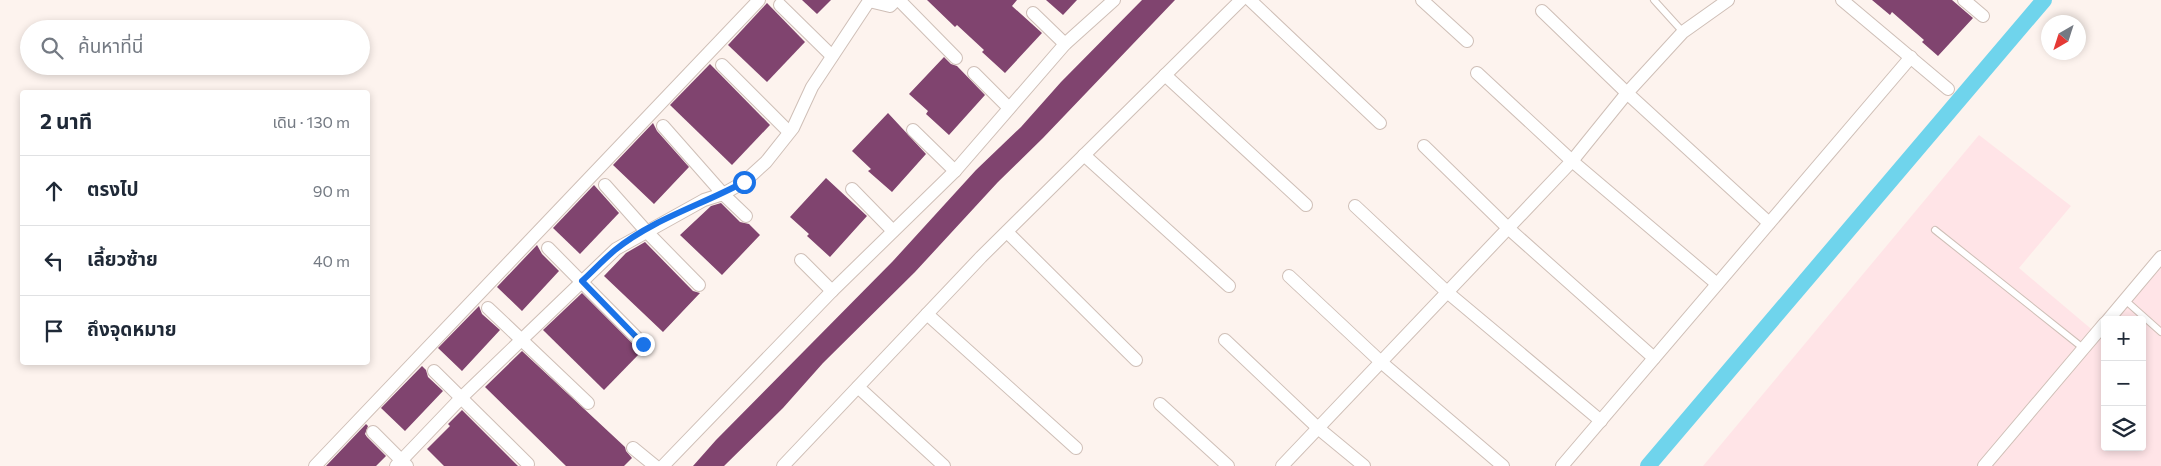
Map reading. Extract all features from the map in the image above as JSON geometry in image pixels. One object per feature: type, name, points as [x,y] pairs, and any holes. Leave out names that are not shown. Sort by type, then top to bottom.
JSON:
[{"type":"street","points":[[315,466],[759,0]]},
{"type":"street","points":[[373,432],[402,464],[462,397],[616,249],[704,200],[723,194],[744,182],[766,162],[789,132],[812,87],[869,0],[890,6],[897,0],[956,58]]},
{"type":"street","points":[[663,466],[832,291],[955,171],[1065,44],[1114,0]]},
{"type":"street","points":[[787,465],[858,387],[1007,232],[1241,0]]},
{"type":"street","points":[[1250,0],[1380,123]]},
{"type":"street","points":[[1422,0],[1467,41]]},
{"type":"street","points":[[1282,466],[1572,161],[1627,93],[1683,32],[1728,0]]},
{"type":"street","points":[[1842,0],[1948,89]]},
{"type":"street","points":[[1964,0],[1983,16]]},
{"type":"street","points":[[780,5],[832,56]]},
{"type":"street","points":[[1542,11],[1627,93],[1769,223]]},
{"type":"street","points":[[1032,13],[1065,44]]},
{"type":"street","points":[[1562,466],[1911,57]]},
{"type":"street","points":[[722,65],[789,132]]},
{"type":"street","points":[[974,73],[1009,108]]},
{"type":"street","points":[[1478,73],[1572,161],[1717,284]]},
{"type":"street","points":[[1165,75],[1306,206]]},
{"type":"street","points":[[663,126],[723,194],[746,216]]},
{"type":"street","points":[[913,130],[955,171]]},
{"type":"street","points":[[1424,146],[1508,228],[1654,358]]},
{"type":"street","points":[[1084,155],[1229,286]]},
{"type":"street","points":[[605,185],[646,231],[699,285]]},
{"type":"street","points":[[852,189],[893,231]]},
{"type":"street","points":[[1354,206],[1447,292],[1601,421]]},
{"type":"street","points":[[1007,232],[1136,360]]},
{"type":"street","points":[[548,248],[643,344]]},
{"type":"street","points":[[2111,316],[2161,257]]},
{"type":"street","points":[[801,260],[832,291]]},
{"type":"street","points":[[1289,276],[1381,362],[1503,466]]},
{"type":"street","points":[[488,308],[588,403]]},
{"type":"street","points":[[927,314],[1076,448]]},
{"type":"street","points":[[1984,466],[2101,328]]},
{"type":"street","points":[[1225,340],[1318,428],[1364,466]]},
{"type":"street","points":[[434,371],[528,464]]},
{"type":"street","points":[[858,387],[944,466]]},
{"type":"street","points":[[1160,404],[1228,466]]},
{"type":"street","points":[[633,448],[655,466]]},
{"type":"lane","points":[[1654,0],[1683,32]]},
{"type":"lane","points":[[1935,230],[2083,348]]},
{"type":"lane","points":[[2125,300],[2161,332]]},
{"type":"shaded area","points":[[1979,135],[2071,206],[2019,268],[2096,333],[2101,327],[2101,451],[2146,451],[2146,316],[2111,316],[2161,257],[2161,466],[1703,466]]},
{"type":"building","points":[[802,0],[831,0],[817,14]]},
{"type":"building","points":[[927,0],[1017,0],[1012,6],[1042,33],[1005,73],[982,52],[984,50],[957,25],[955,27]]},
{"type":"building","points":[[1046,0],[1077,0],[1063,15]]},
{"type":"building","points":[[1142,0],[1175,0],[1043,138],[998,182],[915,272],[823,363],[783,408],[724,466],[693,466],[716,440],[893,261],[976,170],[1021,127],[1061,82]]},
{"type":"building","points":[[1872,0],[1952,0],[1973,18],[1938,56],[1922,42],[1924,40],[1892,12],[1890,15]]},
{"type":"building","points":[[767,3],[805,42],[767,82],[728,45]]},
{"type":"building","points":[[944,57],[951,64],[957,66],[985,95],[949,135],[926,114],[928,111],[909,94]]},
{"type":"building","points":[[710,64],[770,125],[732,165],[670,105]]},
{"type":"building","points":[[888,113],[926,154],[892,192],[868,171],[871,169],[852,151]]},
{"type":"building","points":[[653,123],[657,131],[689,167],[654,204],[613,165]]},
{"type":"building","points":[[826,178],[867,216],[830,257],[790,217]]},
{"type":"building","points":[[594,185],[619,213],[580,254],[553,228]]},
{"type":"building","points":[[721,203],[740,222],[749,224],[760,235],[722,275],[680,235],[711,206]]},
{"type":"building","points":[[645,242],[693,291],[700,293],[663,332],[604,276],[626,253]]},
{"type":"building","points":[[537,245],[542,254],[559,271],[522,311],[497,287]]},
{"type":"building","points":[[582,293],[641,352],[604,390],[543,330]]},
{"type":"building","points":[[479,306],[482,314],[500,330],[462,371],[438,348]]},
{"type":"building","points":[[522,351],[625,447],[632,458],[624,466],[566,466],[485,387]]},
{"type":"building","points":[[422,366],[426,370],[428,377],[443,391],[405,431],[381,408]]},
{"type":"building","points":[[462,410],[518,466],[444,466],[427,449],[450,426],[448,424]]},
{"type":"building","points":[[366,424],[368,426],[365,434],[386,456],[376,466],[326,466]]},
{"type":"waterway","points":[[1648,466],[2044,0]]},
{"type":"route","points":[[643,344],[582,281],[616,249],[704,200],[723,194],[744,182]]}]
